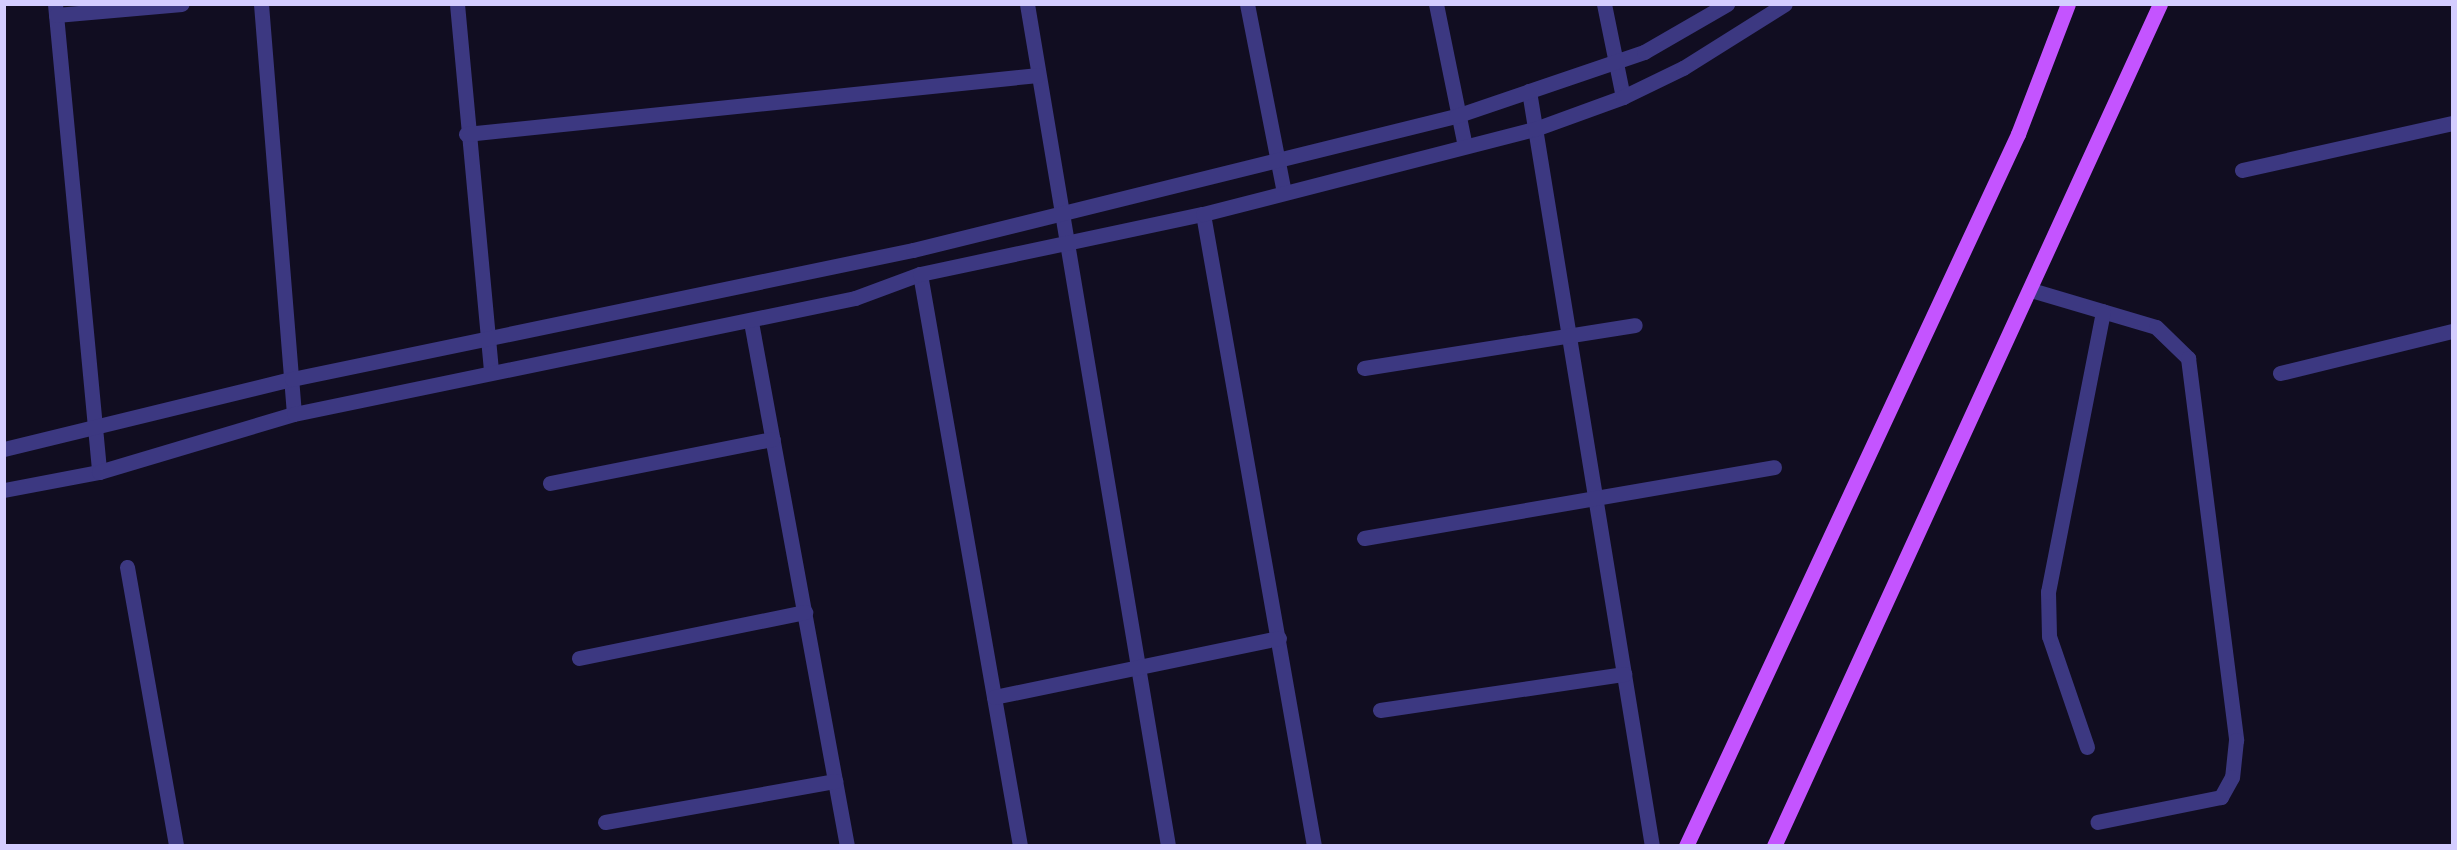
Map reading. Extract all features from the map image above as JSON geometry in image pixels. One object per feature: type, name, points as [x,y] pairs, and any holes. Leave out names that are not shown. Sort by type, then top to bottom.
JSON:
[{"type":"main road","points":[[1686,846],[2018,134],[2068,4]]},
{"type":"main road","points":[[1774,846],[2031,290],[2160,4]]},
{"type":"street","points":[[99,472],[56,10],[183,4]]},
{"type":"street","points":[[261,4],[294,414]]},
{"type":"street","points":[[457,4],[466,134],[491,372]]},
{"type":"street","points":[[1027,4],[1065,215],[1168,846]]},
{"type":"street","points":[[1246,4],[1284,192]]},
{"type":"street","points":[[1436,4],[1456,116],[1465,146]]},
{"type":"street","points":[[1604,4],[1623,98]]},
{"type":"street","points":[[4,449],[95,429],[292,379],[488,342],[1065,215],[1276,159],[1456,116],[1616,61],[1686,30],[1727,4]]},
{"type":"street","points":[[4,490],[99,472],[294,414],[491,372],[751,322],[855,298],[920,274],[1069,240],[1203,214],[1535,129],[1623,98],[1683,68],[1785,4]]},
{"type":"street","points":[[466,134],[1038,75]]},
{"type":"street","points":[[1529,91],[1652,846]]},
{"type":"street","points":[[2242,170],[2452,123]]},
{"type":"street","points":[[1203,214],[1314,846]]},
{"type":"street","points":[[920,274],[1020,846]]},
{"type":"street","points":[[2031,290],[2156,327],[2188,358],[2236,740],[2232,777],[2221,797],[2097,822]]},
{"type":"street","points":[[2087,747],[2049,636],[2048,592],[2103,311]]},
{"type":"street","points":[[751,322],[847,846]]},
{"type":"street","points":[[1364,368],[1635,325]]},
{"type":"street","points":[[2280,373],[2452,331]]},
{"type":"street","points":[[550,483],[773,439]]},
{"type":"street","points":[[1364,538],[1774,467]]},
{"type":"street","points":[[127,567],[176,846]]},
{"type":"street","points":[[579,657],[805,612]]},
{"type":"street","points":[[994,697],[1279,638]]},
{"type":"street","points":[[1380,710],[1624,674]]},
{"type":"street","points":[[605,822],[836,781]]}]
